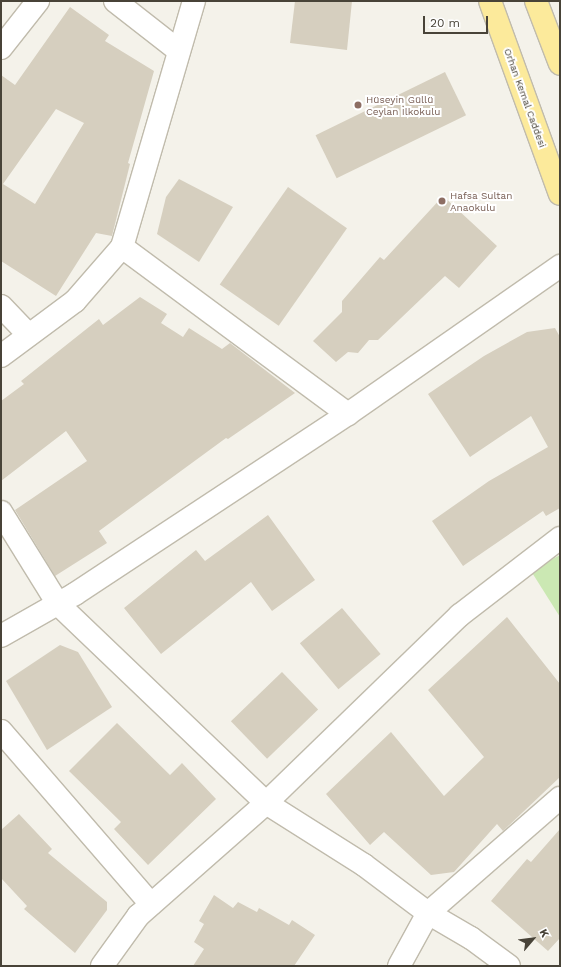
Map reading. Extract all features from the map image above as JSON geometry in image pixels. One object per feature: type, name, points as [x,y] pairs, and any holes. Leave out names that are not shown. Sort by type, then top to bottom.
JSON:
[{"type":"main road","name":"Orhan Kemal Caddesi","points":[[490,1],[560,194]]},
{"type":"main road","points":[[536,1],[560,64]]},
{"type":"street","points":[[1,48],[38,1]]},
{"type":"street","points":[[116,1],[179,51]]},
{"type":"street","points":[[1,356],[75,301],[122,247],[194,1]]},
{"type":"street","points":[[122,247],[348,414]]},
{"type":"street","points":[[1,636],[58,604],[348,414],[560,266]]},
{"type":"street","points":[[1,306],[29,335]]},
{"type":"street","points":[[1,512],[58,604],[266,803],[364,865],[428,913],[471,938],[509,966]]},
{"type":"street","points":[[102,966],[138,916],[266,803],[460,615],[560,538]]},
{"type":"street","points":[[1,730],[151,904]]},
{"type":"street","points":[[399,966],[428,913],[560,798]]},
{"type":"green space","points":[[560,555],[560,617],[531,571]]},
{"type":"building","points":[[295,1],[352,1],[347,50],[290,43]]},
{"type":"building","points":[[70,7],[109,35],[105,41],[154,71],[128,163],[130,164],[112,236],[96,233],[56,296],[1,261],[1,75],[15,85]],"holes":[[[56,109],[84,123],[35,204],[3,184]]]},
{"type":"building","points":[[445,72],[466,115],[337,178],[316,135]]},
{"type":"building","points":[[179,179],[233,207],[199,262],[157,234],[166,197]]},
{"type":"building","points":[[288,187],[347,228],[279,326],[220,284]]},
{"type":"building","points":[[443,196],[497,246],[459,288],[445,276],[378,340],[369,340],[358,353],[348,352],[336,362],[313,341],[342,312],[342,301],[380,257],[384,260]]},
{"type":"building","points":[[140,297],[167,314],[161,323],[183,337],[189,328],[222,349],[230,343],[295,393],[228,439],[226,438],[99,531],[107,543],[55,576],[15,510],[87,461],[66,431],[1,481],[1,401],[24,384],[21,381],[99,319],[103,325]]},
{"type":"building","points":[[555,328],[560,337],[560,508],[546,516],[543,511],[463,566],[432,521],[489,481],[548,447],[531,416],[470,457],[428,394],[484,356],[527,332]]},
{"type":"building","points":[[268,515],[315,580],[272,611],[251,582],[161,654],[124,608],[196,550],[205,561]]},
{"type":"building","points":[[342,608],[381,654],[338,689],[300,643]]},
{"type":"building","points":[[507,617],[560,684],[560,777],[503,831],[497,824],[454,872],[431,875],[384,832],[370,845],[326,794],[391,732],[444,796],[484,757],[428,690]]},
{"type":"building","points":[[60,645],[78,652],[112,707],[47,750],[6,681]]},
{"type":"building","points":[[282,672],[318,709],[267,759],[231,721]]},
{"type":"building","points":[[117,723],[170,775],[182,763],[216,799],[148,865],[114,829],[121,822],[69,771]]},
{"type":"building","points":[[19,814],[52,849],[48,853],[107,902],[107,910],[75,953],[24,909],[27,906],[1,878],[1,830]]},
{"type":"building","points":[[560,829],[560,938],[548,951],[491,901],[527,859],[531,862]]},
{"type":"building","points":[[214,895],[233,908],[238,902],[257,912],[259,908],[289,925],[292,920],[315,935],[294,966],[193,966],[204,949],[194,942],[204,924],[199,921]]},
{"type":"place","name":"Hüseyin Güllü Ceylan İlkokulu","points":[[358,105]]},
{"type":"place","name":"Hafsa Sultan Anaokulu","points":[[442,201]]}]
